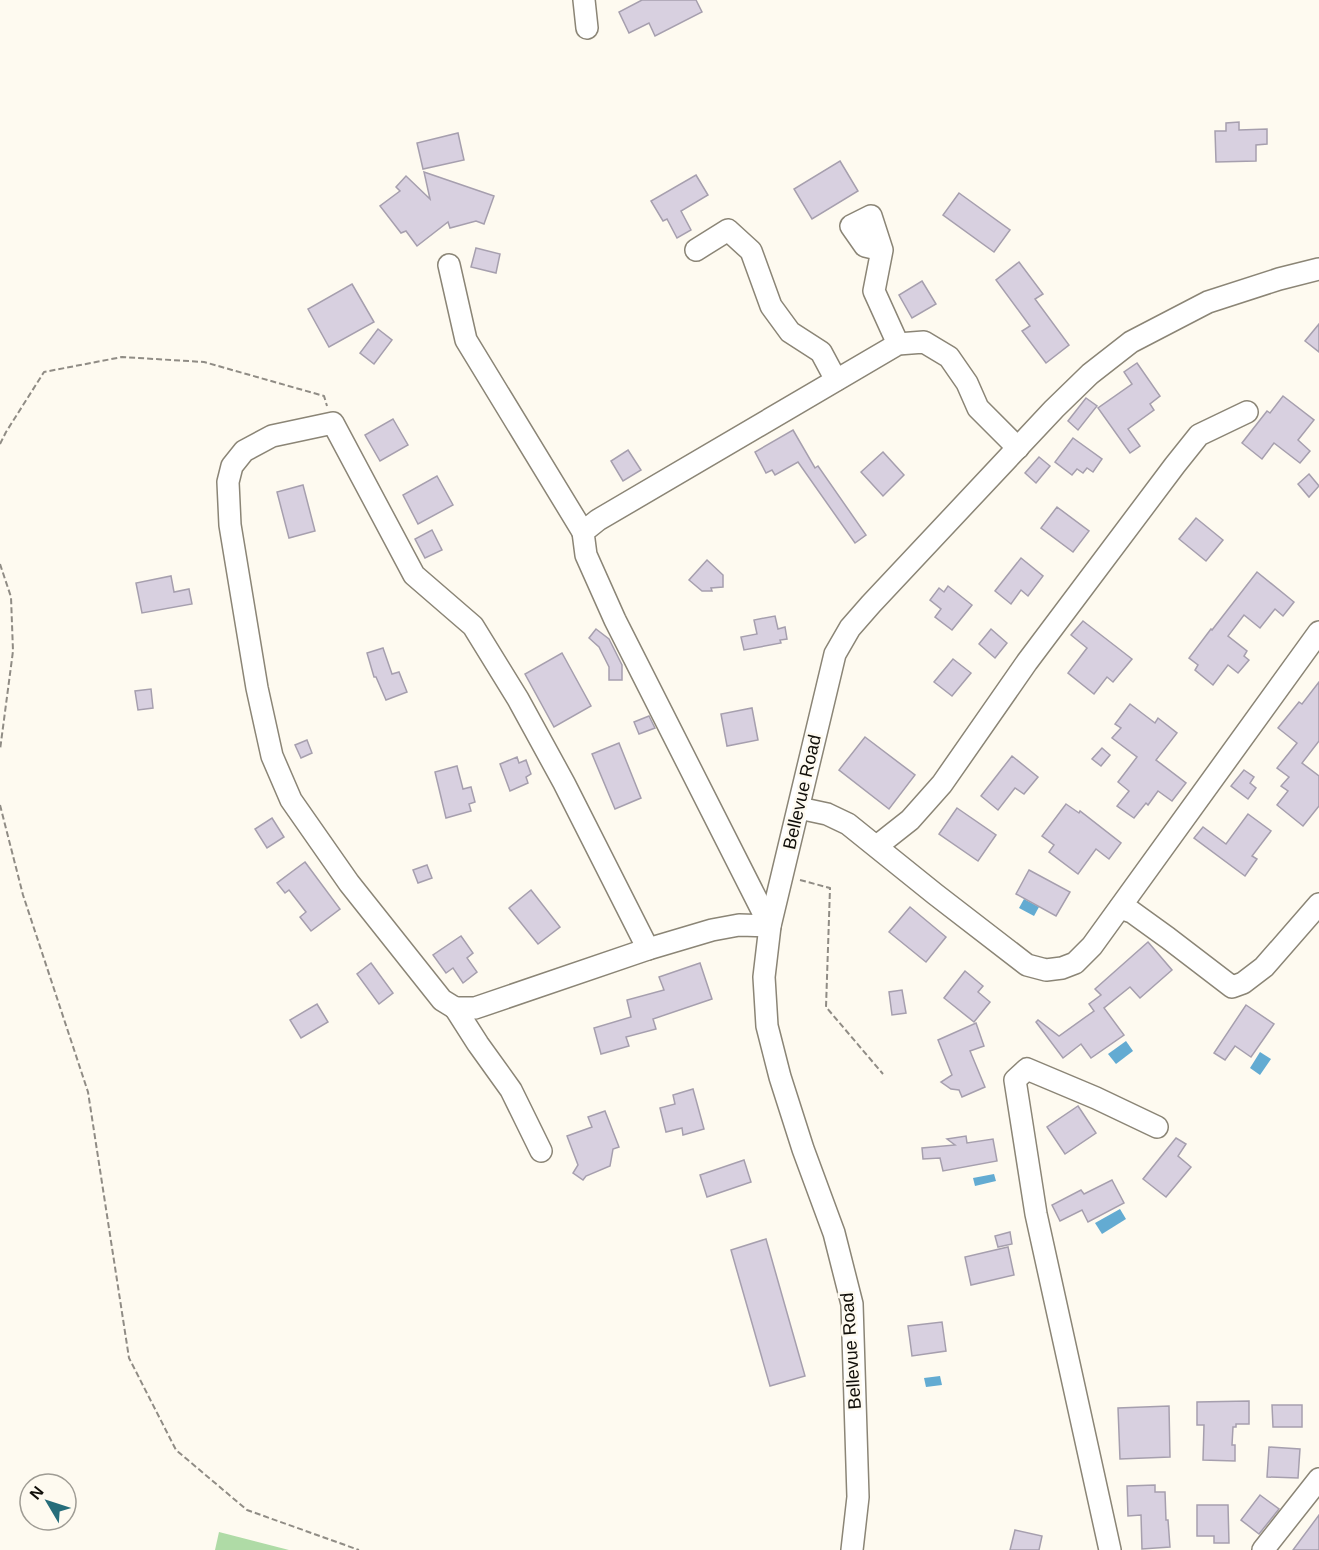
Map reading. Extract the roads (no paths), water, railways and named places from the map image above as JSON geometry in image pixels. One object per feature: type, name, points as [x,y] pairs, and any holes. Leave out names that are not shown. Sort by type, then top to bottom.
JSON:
[{"type":"street","points":[[584,0],[587,28]]},
{"type":"street","points":[[696,250],[728,230],[752,251],[771,306],[790,332],[821,352],[836,380]]},
{"type":"street","points":[[882,250],[874,291],[898,344]]},
{"type":"street","points":[[449,265],[466,340],[583,532],[586,555],[615,620],[770,926],[739,925],[712,930],[648,949],[475,1008],[455,1008]]},
{"type":"street","name":"Bellevue Road","points":[[852,1550],[858,1497],[852,1304],[834,1233],[803,1149],[780,1077],[767,1026],[764,977],[770,926],[835,654],[850,628],[1018,447],[1090,374],[1131,342],[1208,302],[1279,279],[1319,269]]},
{"type":"street","points":[[583,532],[608,514],[898,344],[924,342],[949,357],[967,382],[978,408],[1018,447]]},
{"type":"street","points":[[877,846],[910,820],[942,784],[1027,662],[1199,435],[1247,412]]},
{"type":"street","points":[[541,1151],[511,1090],[455,1008],[442,1000],[349,883],[291,800],[272,756],[257,688],[230,525],[228,482],[232,466],[243,451],[272,436],[333,423],[414,575],[473,626],[518,699],[564,783],[648,949]]},
{"type":"street","points":[[799,808],[827,814],[848,824],[1027,965],[1046,970],[1062,968],[1075,963],[1092,946],[1319,632]]},
{"type":"street","points":[[1120,908],[1132,912],[1232,987],[1243,983],[1264,967],[1319,904]]},
{"type":"street","points":[[1110,1550],[1035,1214],[1015,1080],[1027,1068],[1157,1128]]},
{"type":"street","points":[[1263,1550],[1319,1479]]},
{"type":"water","points":[[1024,899],[1039,907],[1034,916],[1019,908]]},
{"type":"water","points":[[1126,1041],[1133,1051],[1116,1064],[1108,1054]]},
{"type":"water","points":[[1260,1052],[1271,1059],[1260,1075],[1250,1068]]},
{"type":"water","points":[[994,1174],[996,1181],[975,1186],[973,1178]]},
{"type":"water","points":[[1120,1209],[1126,1219],[1102,1234],[1095,1223]]},
{"type":"water","points":[[940,1376],[942,1385],[926,1387],[924,1378]]}]
